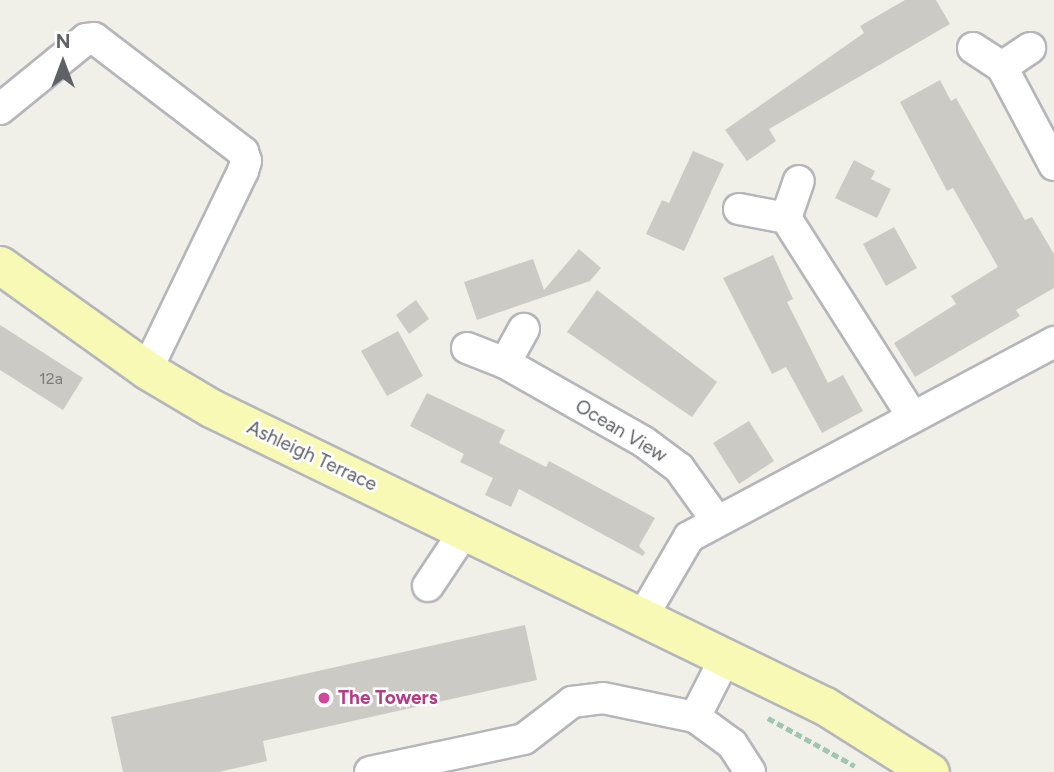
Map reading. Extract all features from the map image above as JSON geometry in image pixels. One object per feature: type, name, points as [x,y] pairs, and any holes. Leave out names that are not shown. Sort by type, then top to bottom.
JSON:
[{"type":"main road","name":"Ashleigh Terrace","points":[[0,265],[148,370],[211,408],[466,529],[824,706],[930,772]]},
{"type":"street","points":[[0,109],[86,39],[94,38],[243,152],[247,161],[243,171],[148,370]]},
{"type":"street","points":[[973,48],[1002,67],[1054,165]]},
{"type":"street","points":[[1002,67],[1030,48]]},
{"type":"street","points":[[786,218],[799,181]]},
{"type":"street","points":[[739,209],[786,218],[913,417]]},
{"type":"street","points":[[505,363],[524,329]]},
{"type":"street","points":[[643,616],[689,537],[1054,342]]},
{"type":"street","name":"Ocean View","points":[[467,348],[505,363],[670,461],[717,521]]},
{"type":"street","points":[[428,586],[466,529]]},
{"type":"street","points":[[695,717],[725,658]]},
{"type":"street","points":[[370,772],[524,739],[572,702],[603,698],[695,717],[732,744],[750,772]]},
{"type":"building","points":[[905,0],[936,0],[950,24],[769,129],[776,141],[747,161],[725,130],[864,33],[860,26]]},
{"type":"building","points":[[940,80],[951,101],[956,98],[1025,220],[1032,217],[1054,254],[1054,288],[1016,310],[1020,316],[915,377],[894,343],[956,304],[951,296],[998,267],[953,188],[947,191],[900,102]]},
{"type":"building","points":[[693,151],[724,164],[684,251],[646,234],[662,200],[669,203]]},
{"type":"building","points":[[854,160],[875,171],[871,179],[891,189],[877,218],[835,198]]},
{"type":"building","points":[[894,227],[917,268],[886,286],[863,244]]},
{"type":"building","points":[[579,249],[601,268],[590,281],[477,320],[464,282],[533,259],[544,290]]},
{"type":"building","points":[[773,255],[793,299],[787,302],[828,383],[843,375],[863,411],[822,433],[786,367],[772,374],[723,278]]},
{"type":"building","points":[[597,290],[717,382],[692,417],[567,332]]},
{"type":"building","points":[[416,300],[429,319],[409,334],[396,315]]},
{"type":"building","points":[[0,325],[83,378],[63,410],[0,370]]},
{"type":"building","points":[[398,331],[423,376],[387,396],[361,351]]},
{"type":"building","points":[[427,393],[505,430],[499,443],[546,467],[549,461],[655,518],[639,546],[645,552],[643,556],[519,489],[511,507],[485,495],[493,478],[460,462],[464,454],[410,426]]},
{"type":"building","points":[[749,421],[774,461],[739,484],[713,443]]},
{"type":"building","name":"The Towers","points":[[525,625],[537,680],[263,741],[267,761],[219,772],[123,772],[111,717]]},
{"type":"place","name":"The Towers","points":[[324,698]]}]
